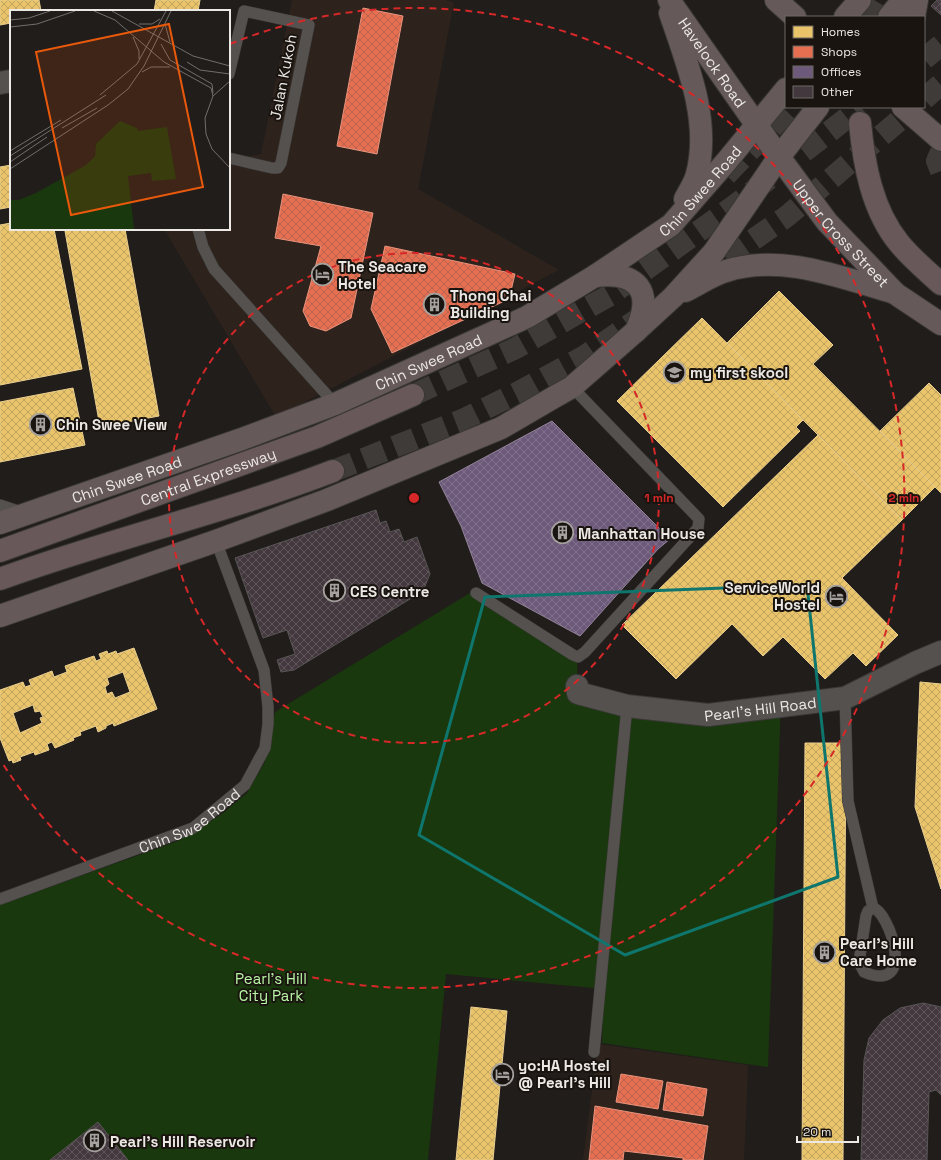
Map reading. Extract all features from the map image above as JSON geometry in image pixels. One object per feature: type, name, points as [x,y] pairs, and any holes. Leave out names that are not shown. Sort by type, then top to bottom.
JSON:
[{"type":"highway","points":[[860,123],[863,152],[879,212],[899,244],[941,284]]},
{"type":"highway","name":"Central Expressway","points":[[0,551],[317,437],[413,395]]},
{"type":"highway","name":"Central Expressway","points":[[0,579],[52,560],[284,490],[333,471]]},
{"type":"main road","points":[[665,0],[689,69],[697,104],[702,138],[701,158],[697,176],[671,225]]},
{"type":"main road","name":"Havelock Road","points":[[669,0],[756,125]]},
{"type":"main road","points":[[776,0],[794,16]]},
{"type":"main road","points":[[846,16],[860,0]]},
{"type":"main road","points":[[890,16],[903,0]]},
{"type":"main road","points":[[914,16],[917,0]]},
{"type":"main road","name":"Chin Swee Road","points":[[0,522],[242,439],[335,404],[527,317],[595,276],[671,225],[690,205],[785,90]]},
{"type":"main road","points":[[0,616],[216,541],[327,500],[494,431],[572,387],[673,297],[714,252],[779,158],[817,108]]},
{"type":"main road","points":[[905,108],[920,114],[941,140]]},
{"type":"main road","name":"Upper Cross Street","points":[[756,125],[827,222],[896,294],[941,324]]},
{"type":"main road","points":[[673,297],[726,271],[757,265],[792,266],[896,294]]},
{"type":"main road","points":[[595,276],[609,274],[622,276],[634,282],[642,293],[645,306],[636,331]]},
{"type":"street","points":[[0,83],[10,81]]},
{"type":"street","name":"Pearl's Hill Road","points":[[577,686],[578,693],[627,706],[708,715],[845,698],[915,663],[941,652]]},
{"type":"lane","name":"Jalan Kukoh","points":[[230,70],[244,11],[248,10],[309,25],[281,163],[278,168],[272,168],[230,158]]},
{"type":"lane","points":[[198,230],[203,248],[214,269],[335,404]]},
{"type":"lane","points":[[476,593],[572,655],[578,657],[585,652],[698,528],[698,519],[572,387]]},
{"type":"lane","points":[[0,504],[26,514]]},
{"type":"lane","name":"Chin Swee Road","points":[[0,898],[193,828],[245,785],[265,748],[268,724],[265,685],[261,664],[216,541]]},
{"type":"lane","points":[[845,698],[848,801],[873,908],[882,913],[896,951],[896,964],[893,970],[884,975],[877,976],[864,972],[859,962],[866,916],[868,910],[873,908]]},
{"type":"lane","points":[[594,1052],[627,706]]},
{"type":"highlighted area","points":[[807,585],[838,877],[625,955],[419,835],[485,597]]},
{"type":"shaded area","points":[[292,0],[445,0],[454,2],[418,189],[559,270],[276,417],[165,230],[230,230],[230,160],[261,154]]},
{"type":"shaded area","points":[[598,1044],[748,1065],[744,1160],[583,1160]]},
{"type":"green space","name":"Pearl's Hill City Park","points":[[470,593],[577,662],[578,686],[702,707],[781,700],[768,1067],[602,1043],[604,989],[446,974],[428,1160],[0,1160],[0,905],[178,841],[222,814],[247,793],[265,762],[275,712]]},
{"type":"building: Homes","points":[[0,0],[39,0],[41,10],[10,10],[10,23],[0,25]]},
{"type":"building: Homes","points":[[156,0],[200,0],[198,10],[154,10]]},
{"type":"building: Homes","points":[[10,165],[10,207],[0,209],[0,167]]},
{"type":"building: Homes","points":[[10,223],[10,230],[54,230],[82,369],[0,385],[0,225]]},
{"type":"building: Homes","points":[[125,230],[159,416],[100,427],[65,231]]},
{"type":"building: Homes","points":[[779,291],[833,345],[813,364],[935,487],[902,520],[727,343]]},
{"type":"building: Homes","points":[[702,318],[803,420],[796,427],[800,431],[723,507],[617,401]]},
{"type":"building: Homes","points":[[929,383],[941,395],[941,493],[880,431]]},
{"type":"building: Homes","name":"Chin Swee View","points":[[73,388],[85,445],[0,462],[0,402]]},
{"type":"building: Homes","points":[[818,435],[902,520],[842,578],[898,635],[866,666],[853,653],[825,679],[783,637],[763,656],[732,624],[676,679],[622,625]]},
{"type":"building: Homes","points":[[134,648],[157,709],[114,726],[113,723],[98,732],[96,726],[80,732],[81,735],[73,738],[74,740],[55,748],[52,742],[47,744],[49,750],[35,755],[34,752],[20,757],[21,760],[13,763],[12,760],[9,761],[0,738],[0,690],[23,682],[25,687],[31,685],[29,680],[52,671],[54,677],[67,672],[65,666],[94,656],[96,661],[101,659],[99,654],[107,651],[108,654],[116,651],[117,654]],"holes":[[[123,672],[130,692],[115,698],[112,692],[107,694],[105,687],[109,684],[107,678]],[[33,705],[35,712],[40,711],[43,717],[40,718],[42,723],[20,733],[13,713]]]},
{"type":"building: Homes","points":[[920,682],[941,684],[941,889],[915,807]]},
{"type":"building: Homes","name":"Pearl's Hill Care Home","points":[[805,743],[846,743],[843,1160],[802,1160]]},
{"type":"building: Homes","points":[[471,1007],[507,1011],[493,1160],[456,1160]]},
{"type":"building: Shops","points":[[363,8],[403,16],[377,154],[337,146]]},
{"type":"building: Shops","points":[[283,194],[373,213],[351,318],[326,331],[310,326],[303,311],[321,246],[275,238]]},
{"type":"building: Shops","name":"Thong Chai Building","points":[[385,246],[515,274],[509,299],[392,353],[371,309]]},
{"type":"building: Shops","points":[[621,1074],[663,1081],[658,1109],[616,1102]]},
{"type":"building: Shops","points":[[667,1082],[707,1089],[703,1116],[663,1110]]},
{"type":"building: Shops","points":[[595,1106],[708,1126],[703,1160],[683,1160],[683,1158],[624,1151],[623,1160],[589,1160]]},
{"type":"building: Offices","name":"Manhattan House","points":[[552,421],[670,539],[658,549],[580,636],[482,583],[461,526],[439,482]]},
{"type":"building: Other","points":[[937,0],[941,0],[941,15],[931,6]]},
{"type":"building: Other","name":"CES Centre","points":[[376,510],[380,523],[386,521],[390,532],[399,529],[404,542],[417,537],[430,574],[423,591],[294,670],[281,672],[277,660],[295,654],[287,630],[263,638],[235,558]]},
{"type":"building: Other","points":[[923,1003],[941,1007],[941,1095],[936,1090],[929,1092],[927,1160],[861,1160],[864,1060],[869,1038],[883,1020],[900,1008]]},
{"type":"building: Other","name":"Pearl's Hill Reservoir","points":[[98,1122],[128,1160],[50,1160]]},
{"type":"tunnel","points":[[865,16],[874,0]]},
{"type":"tunnel","points":[[925,58],[941,45]]},
{"type":"tunnel","points":[[925,98],[941,84]]},
{"type":"tunnel","points":[[726,175],[791,108]]},
{"type":"tunnel","points":[[413,395],[516,348],[610,295],[734,206],[860,108]]},
{"type":"tunnel","points":[[699,277],[786,217],[914,108]]},
{"type":"tunnel","points":[[941,152],[937,161],[941,171]]},
{"type":"tunnel","points":[[333,471],[462,420],[517,393],[585,356],[638,319]]},
{"type":"place","name":"The Seacare Hotel","points":[[322,275]]},
{"type":"place","name":"Thong Chai Building","points":[[435,304]]},
{"type":"place","name":"my first skool","points":[[674,372]]},
{"type":"place","name":"Chin Swee View","points":[[40,424]]},
{"type":"place","name":"Manhattan House","points":[[563,533]]},
{"type":"place","name":"CES Centre","points":[[335,591]]},
{"type":"place","name":"ServiceWorld Hostel","points":[[836,596]]},
{"type":"place","name":"Pearl's Hill Care Home","points":[[824,952]]},
{"type":"place","name":"yo:HA Hostel @ Pearl's Hill","points":[[503,1074]]},
{"type":"place","name":"Pearl's Hill Reservoir","points":[[94,1141]]}]
